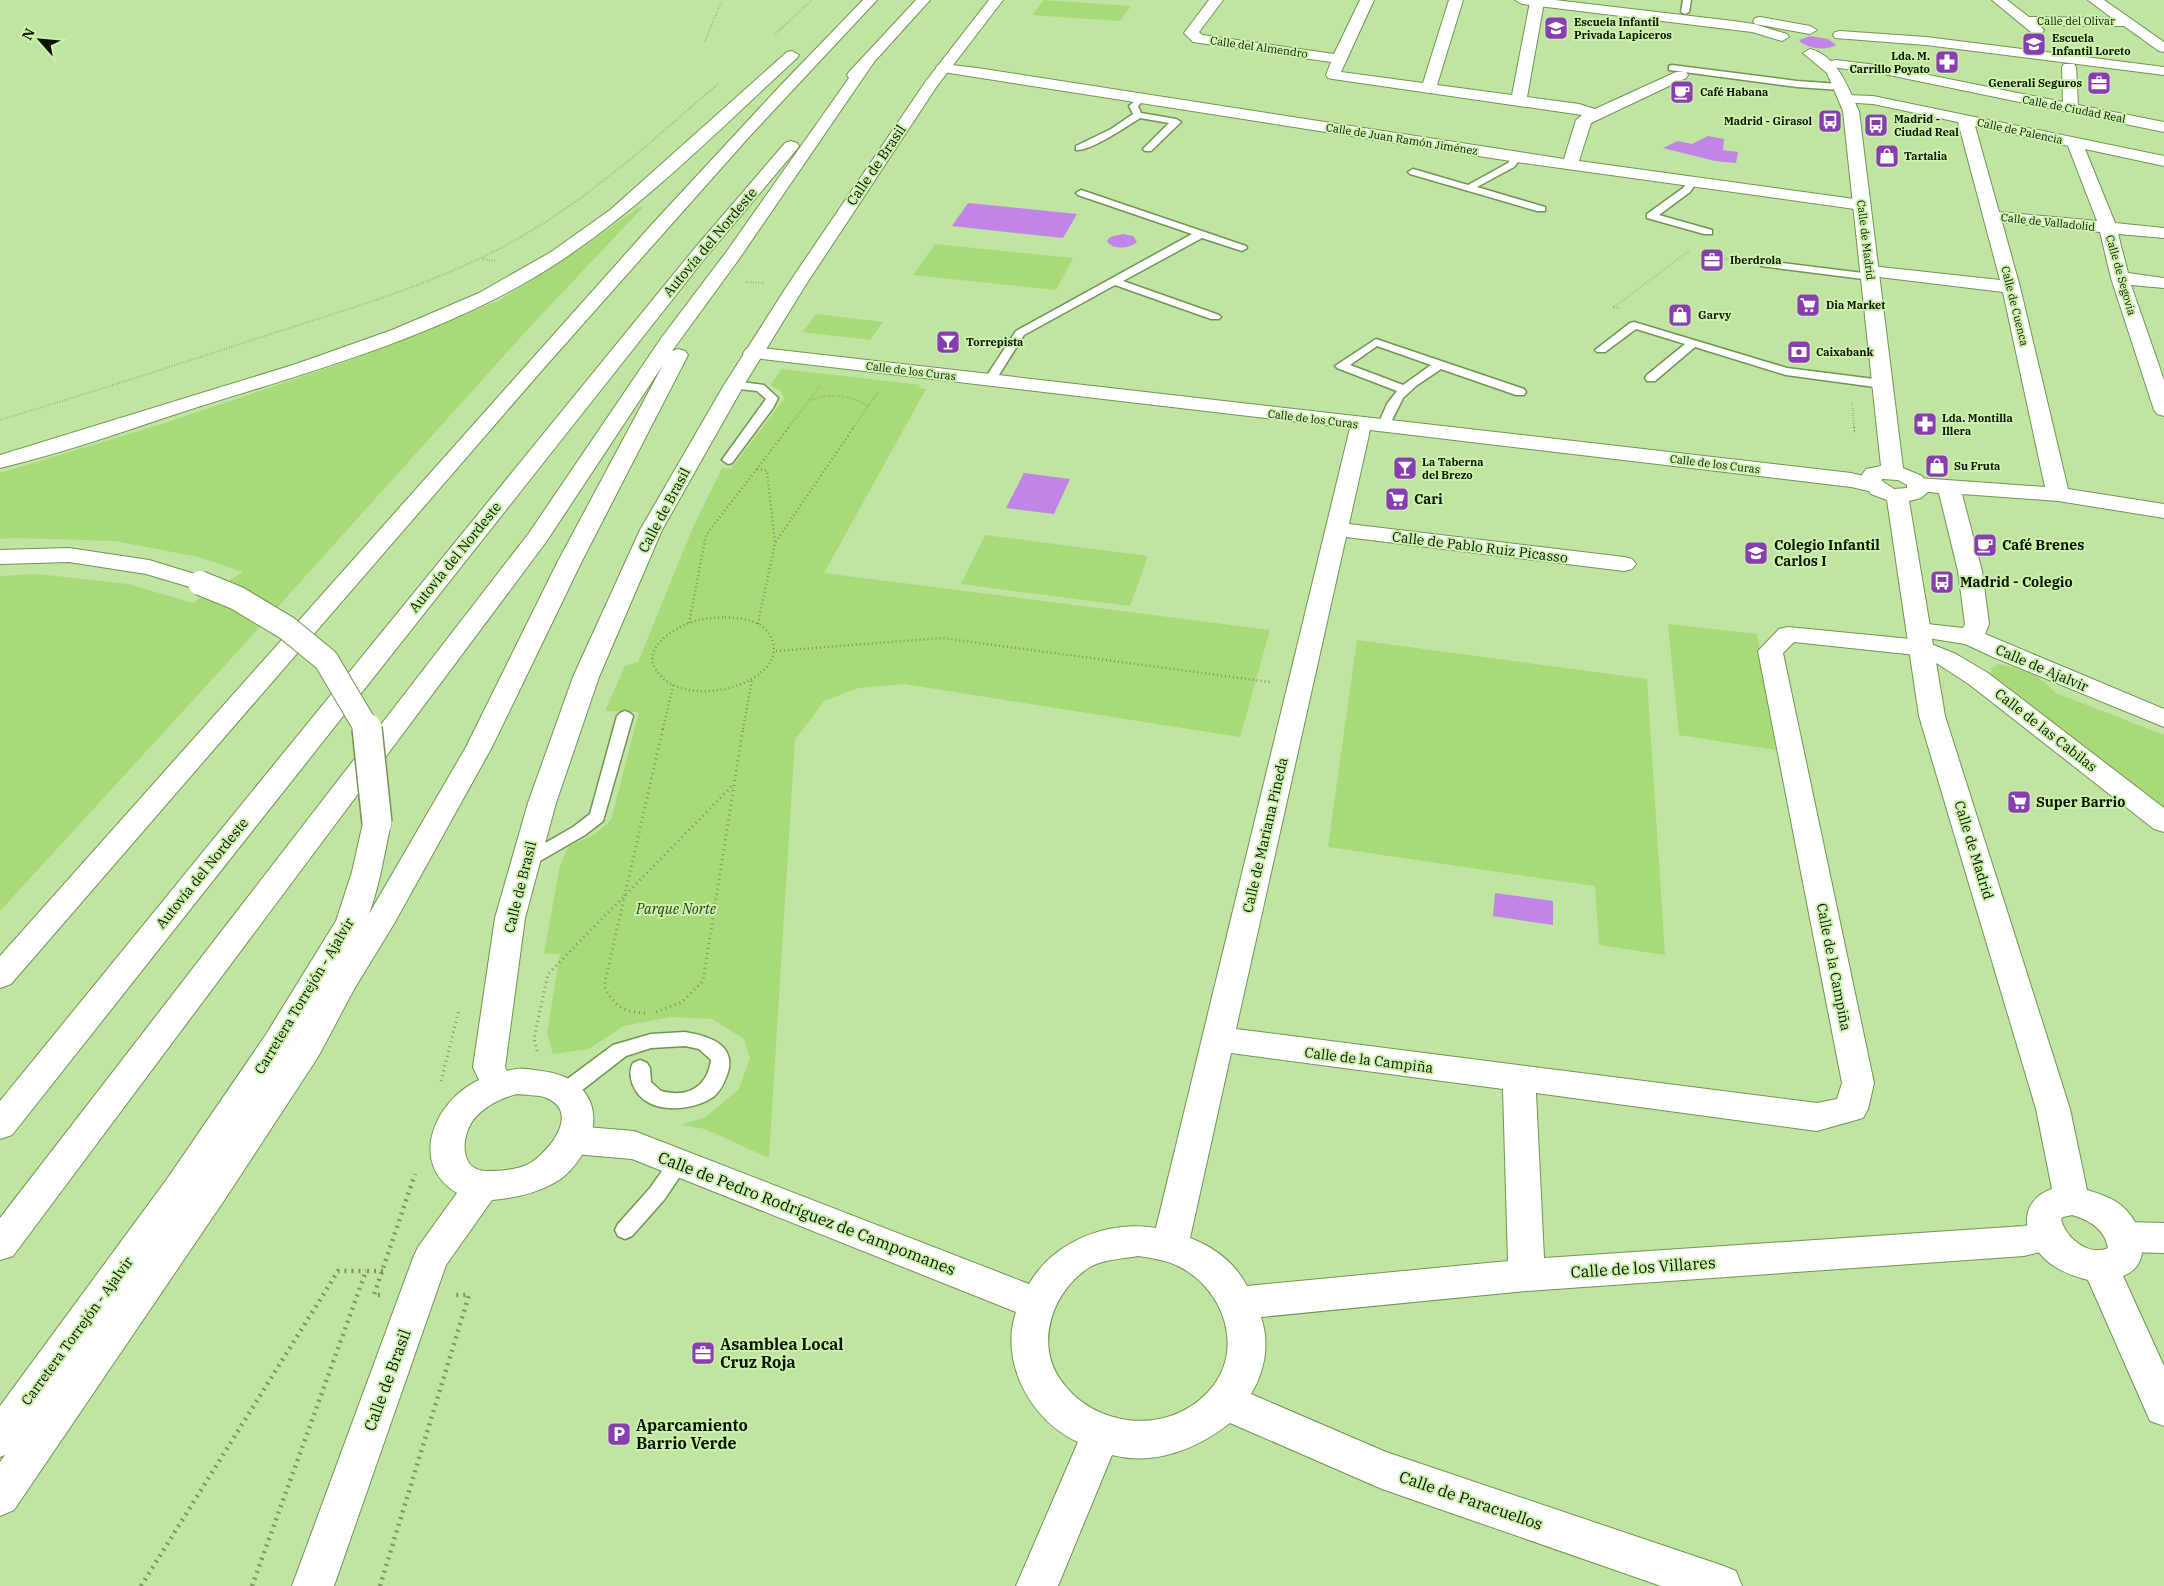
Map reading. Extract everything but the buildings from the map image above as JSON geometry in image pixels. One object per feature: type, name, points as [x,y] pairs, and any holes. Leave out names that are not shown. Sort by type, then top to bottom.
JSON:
[{"type":"main road","points":[[0,976],[405,513],[627,263],[792,79],[870,0]]},
{"type":"main road","name":"Autovía del Nordeste","points":[[0,1125],[700,253],[815,117],[923,0]]},
{"type":"main road","name":"Calle de Brasil","points":[[498,1086],[489,1067],[510,918],[542,803],[586,677],[651,530],[753,353],[801,278],[943,68],[996,0]]},
{"type":"main road","name":"Calle del Almendro","points":[[1216,0],[1191,34],[1198,38],[1339,59]]},
{"type":"main road","points":[[1367,0],[1333,75],[1579,109],[1590,118]]},
{"type":"main road","points":[[1429,88],[1456,0]]},
{"type":"main road","points":[[1522,0],[1562,5],[1686,6],[1840,35],[1926,41],[2164,71]]},
{"type":"main road","name":"Calle del Olivar","points":[[2000,0],[2037,30]]},
{"type":"main road","points":[[2095,0],[2164,48]]},
{"type":"main road","points":[[1519,100],[1537,2]]},
{"type":"main road","points":[[1562,5],[1600,2],[1649,7]]},
{"type":"main road","points":[[1600,2],[1754,28],[1782,37],[1791,32],[1810,30]]},
{"type":"main road","name":"Calle del Olivar","points":[[2026,21],[2126,22]]},
{"type":"main road","points":[[1840,35],[1853,42],[1843,65]]},
{"type":"main road","points":[[1782,37],[1782,41],[1800,50],[1843,65],[1914,48],[2164,79]]},
{"type":"main road","points":[[0,462],[303,368],[399,334],[486,297],[557,256],[616,214],[800,47]]},
{"type":"main road","points":[[0,1245],[538,537],[669,341],[734,256],[867,62]]},
{"type":"main road","name":"Calle de Ciudad Real","points":[[1843,65],[1884,70],[2164,127]]},
{"type":"main road","name":"Calle de Palencia","points":[[1843,65],[1873,100],[2164,161]]},
{"type":"main road","name":"Calle de Madrid","points":[[1843,65],[1851,111],[1895,484],[1932,716],[2053,1110],[2072,1200]]},
{"type":"main road","points":[[2069,67],[2071,109]]},
{"type":"main road","name":"Calle de Juan Ramón Jiménez","points":[[943,68],[1517,157],[1862,205]]},
{"type":"main road","points":[[1570,164],[1590,118],[1676,71]]},
{"type":"main road","name":"Calle de Cuenca","points":[[1966,119],[2011,287],[2058,494]]},
{"type":"main road","name":"Calle de Segovia","points":[[2075,142],[2108,228],[2120,278],[2164,410]]},
{"type":"main road","name":"Calle de Valladolid","points":[[1992,216],[2164,234]]},
{"type":"main road","points":[[0,1496],[212,1192],[307,1048],[345,978],[380,922],[479,747],[569,563],[685,343],[734,256]]},
{"type":"main road","points":[[1871,274],[2011,287]]},
{"type":"main road","points":[[2120,278],[2164,283]]},
{"type":"main road","name":"Calle de los Curas","points":[[753,353],[1842,479],[2058,494],[2164,512]]},
{"type":"main road","name":"Calle de Mariana Pineda","points":[[1170,1246],[1336,529],[1372,425]]},
{"type":"main road","points":[[1949,487],[1970,571],[1977,624],[1971,637]]},
{"type":"main road","name":"Calle de Pablo Ruiz Picasso","points":[[1336,529],[1624,564]]},
{"type":"main road","name":"Carretera Torrejón - Ajalvir","points":[[0,557],[69,555],[149,567],[200,583],[237,598],[287,628],[326,660],[368,727],[377,823],[366,872],[351,922],[276,1045],[179,1189],[0,1438]]},
{"type":"main road","name":"Calle de la Campiña","points":[[1218,1040],[1817,1117],[1851,1109],[1858,1083],[1770,651],[1788,634],[1920,639]]},
{"type":"main road","name":"Calle de Ajalvir","points":[[1920,639],[1971,637],[2002,652],[2164,719]]},
{"type":"main road","name":"Calle de las Cabilas","points":[[1920,639],[1979,679],[2164,822]]},
{"type":"main road","points":[[345,978],[351,922]]},
{"type":"main road","points":[[1519,1079],[1527,1276]]},
{"type":"main road","points":[[535,1081],[552,1084],[575,1084],[579,1122],[574,1140],[564,1157],[547,1171],[526,1181],[504,1186],[482,1186],[465,1180],[453,1169],[446,1155],[446,1140],[452,1123],[464,1108],[480,1095],[498,1086],[517,1082],[535,1081]]},
{"type":"main road","name":"Calle de Pedro Rodríguez de Campomanes","points":[[574,1140],[634,1145],[1036,1303]]},
{"type":"main road","name":"Calle de Brasil","points":[[313,1586],[431,1258],[482,1186]]},
{"type":"main road","points":[[2072,1200],[2093,1206],[2106,1215],[2125,1237],[2126,1252],[2117,1262],[2100,1266],[2080,1262],[2061,1251],[2048,1236],[2043,1217],[2052,1204],[2072,1200]]},
{"type":"main road","name":"Calle de los Villares","points":[[1238,1303],[1527,1276],[2024,1241],[2048,1236]]},
{"type":"main road","points":[[2125,1237],[2164,1238]]},
{"type":"main road","points":[[1138,1241],[1170,1246],[1198,1259],[1222,1278],[1238,1303],[1247,1337],[1243,1371],[1226,1402],[1201,1423],[1170,1436],[1135,1440],[1101,1434],[1070,1416],[1046,1393],[1032,1364],[1030,1333],[1036,1303],[1053,1277],[1077,1257],[1106,1245],[1138,1241]]},
{"type":"main road","points":[[2100,1266],[2164,1408]]},
{"type":"main road","name":"Calle de Paracuellos","points":[[1226,1402],[1382,1470],[1679,1579],[1721,1586]]},
{"type":"main road","points":[[1037,1586],[1101,1434]]},
{"type":"lane","points":[[1676,71],[1797,84],[1843,65]]},
{"type":"lane","points":[[1138,115],[1134,106],[1142,98]]},
{"type":"lane","points":[[1079,148],[1114,131],[1138,115],[1176,122],[1148,149]]},
{"type":"lane","points":[[1469,188],[1511,165],[1517,157]]},
{"type":"lane","points":[[1413,172],[1541,209]]},
{"type":"lane","points":[[1692,182],[1687,190],[1651,216],[1708,232]]},
{"type":"lane","points":[[1081,193],[1242,248]]},
{"type":"lane","points":[[990,380],[997,366],[1020,333],[1201,234]]},
{"type":"lane","points":[[1765,264],[1871,274]]},
{"type":"lane","points":[[1116,282],[1215,317]]},
{"type":"lane","points":[[1601,350],[1634,324],[1786,371],[1882,384]]},
{"type":"lane","points":[[1403,389],[1341,366],[1376,342],[1520,392]]},
{"type":"lane","points":[[1651,378],[1693,343]]},
{"type":"lane","points":[[1372,425],[1389,410],[1403,389],[1440,364]]},
{"type":"lane","points":[[728,460],[772,398],[760,388],[734,385]]},
{"type":"lane","points":[[527,861],[579,831],[597,817],[625,716]]},
{"type":"lane","points":[[575,1084],[620,1050],[651,1041],[685,1039],[705,1043],[721,1058],[720,1071],[710,1087],[695,1098],[672,1101],[654,1097],[642,1085],[640,1068]]},
{"type":"lane","points":[[625,1230],[657,1194],[679,1163]]},
{"type":"path","points":[[705,41],[722,0]]},
{"type":"path","points":[[768,41],[812,0]]},
{"type":"path","points":[[0,420],[406,290],[480,258],[524,235],[566,208],[606,178],[723,80]]},
{"type":"path","points":[[1624,310],[1614,306],[1692,249]]},
{"type":"path","points":[[1710,254],[1748,265]]},
{"type":"path","points":[[1612,303],[1618,304]]},
{"type":"path","points":[[689,623],[706,535],[824,381]]},
{"type":"path","points":[[775,543],[882,388]]},
{"type":"path","points":[[809,400],[825,395],[844,394],[857,399],[869,407]]},
{"type":"path","points":[[747,468],[767,470],[775,543],[758,624]]},
{"type":"path","points":[[726,617],[743,619],[758,624],[768,631],[774,640],[776,651],[772,661],[764,671],[752,679],[733,687],[712,691],[691,690],[673,685],[660,676],[653,665],[653,653],[660,641],[673,631],[689,623],[707,618],[726,617]]},
{"type":"path","points":[[776,651],[942,638],[1300,686]]},
{"type":"path","points":[[673,685],[604,986],[612,1003],[632,1014],[651,1013],[675,1008],[692,995],[703,981],[732,786],[752,679]]},
{"type":"path","points":[[575,1084],[562,1062],[544,1057],[538,1051],[534,1038],[548,974],[732,786]]},
{"type":"path","points":[[141,1586],[338,1271],[389,1270]]},
{"type":"path","points":[[252,1586],[366,1271]]},
{"type":"path","points":[[380,1586],[468,1295],[455,1295]]},
{"type":"green space","points":[[1044,0],[1131,6],[1120,21],[1032,15]]},
{"type":"green space","points":[[644,206],[528,329],[239,650],[0,911],[0,576],[37,574],[128,584],[193,603],[243,572],[199,557],[115,541],[0,539],[0,473],[159,425],[348,361],[498,301],[584,247],[636,209]]},
{"type":"green space","points":[[935,244],[1073,258],[1056,290],[913,275]]},
{"type":"green space","points":[[816,314],[883,322],[870,340],[803,332]]},
{"type":"green space","name":"Parque Norte","points":[[782,369],[921,385],[919,388],[926,389],[824,573],[1270,630],[1240,737],[904,684],[858,688],[824,701],[795,740],[769,1158],[705,1129],[680,1125],[706,1117],[739,1089],[750,1058],[744,1039],[712,1019],[670,1017],[624,1026],[589,1049],[553,1054],[547,1033],[560,954],[544,954],[560,865],[569,846],[595,834],[611,820],[639,712],[605,711],[625,666],[638,662],[694,525],[722,468],[731,469],[784,399],[781,391],[770,385]]},
{"type":"green space","points":[[985,535],[1148,556],[1130,606],[961,584]]},
{"type":"green space","points":[[1668,624],[1757,634],[1776,750],[1679,735]]},
{"type":"green space","points":[[1357,640],[1647,679],[1665,955],[1599,945],[1595,886],[1328,847]]},
{"type":"green space","points":[[1998,664],[2030,673],[2043,681],[2056,693],[2164,735],[2164,811],[1990,677],[1992,668]]},
{"type":"shaded area","points":[[1810,36],[1828,39],[1836,45],[1827,48],[1816,48],[1806,45],[1799,40]]},
{"type":"shaded area","points":[[1708,136],[1724,139],[1723,150],[1738,152],[1736,163],[1715,161],[1663,148],[1678,141],[1692,144]]},
{"type":"shaded area","points":[[968,203],[1077,214],[1063,238],[952,226]]},
{"type":"shaded area","points":[[1123,234],[1133,236],[1137,242],[1130,246],[1117,247],[1107,241],[1110,237]]},
{"type":"shaded area","points":[[1024,473],[1070,479],[1054,514],[1006,508]]},
{"type":"shaded area","points":[[1495,893],[1553,901],[1553,925],[1493,916]]},
{"type":"place","name":"Escuela Infantil Privada Lapiceros","points":[[1556,28]]},
{"type":"place","name":"Escuela Infantil Loreto","points":[[2034,44]]},
{"type":"place","name":"Lda. M. Carrillo Poyato","points":[[1947,62]]},
{"type":"place","name":"Generali Seguros","points":[[2099,83]]},
{"type":"place","name":"Café Habana","points":[[1682,92]]},
{"type":"place","name":"Madrid - Girasol","points":[[1830,121]]},
{"type":"place","name":"Madrid - Ciudad Real","points":[[1876,125]]},
{"type":"place","name":"Tartalia","points":[[1887,156]]},
{"type":"place","name":"Iberdrola","points":[[1712,260]]},
{"type":"place","name":"Dia Market","points":[[1808,305]]},
{"type":"place","name":"Garvy","points":[[1680,315]]},
{"type":"place","name":"Torrepista","points":[[948,342]]},
{"type":"place","name":"Caixabank","points":[[1799,352]]},
{"type":"place","name":"Lda. Montilla Illera","points":[[1925,424]]},
{"type":"place","name":"Su Fruta","points":[[1937,466]]},
{"type":"place","name":"La Taberna del Brezo","points":[[1405,468]]},
{"type":"place","name":"Cari","points":[[1397,499]]},
{"type":"place","name":"Café Brenes","points":[[1985,545]]},
{"type":"place","name":"Colegio Infantil Carlos I","points":[[1756,553]]},
{"type":"place","name":"Madrid - Colegio","points":[[1942,582]]},
{"type":"place","name":"Super Barrio","points":[[2019,802]]},
{"type":"place","name":"Asamblea Local Cruz Roja","points":[[703,1353]]},
{"type":"place","name":"Aparcamiento Barrio Verde","points":[[619,1434]]}]
